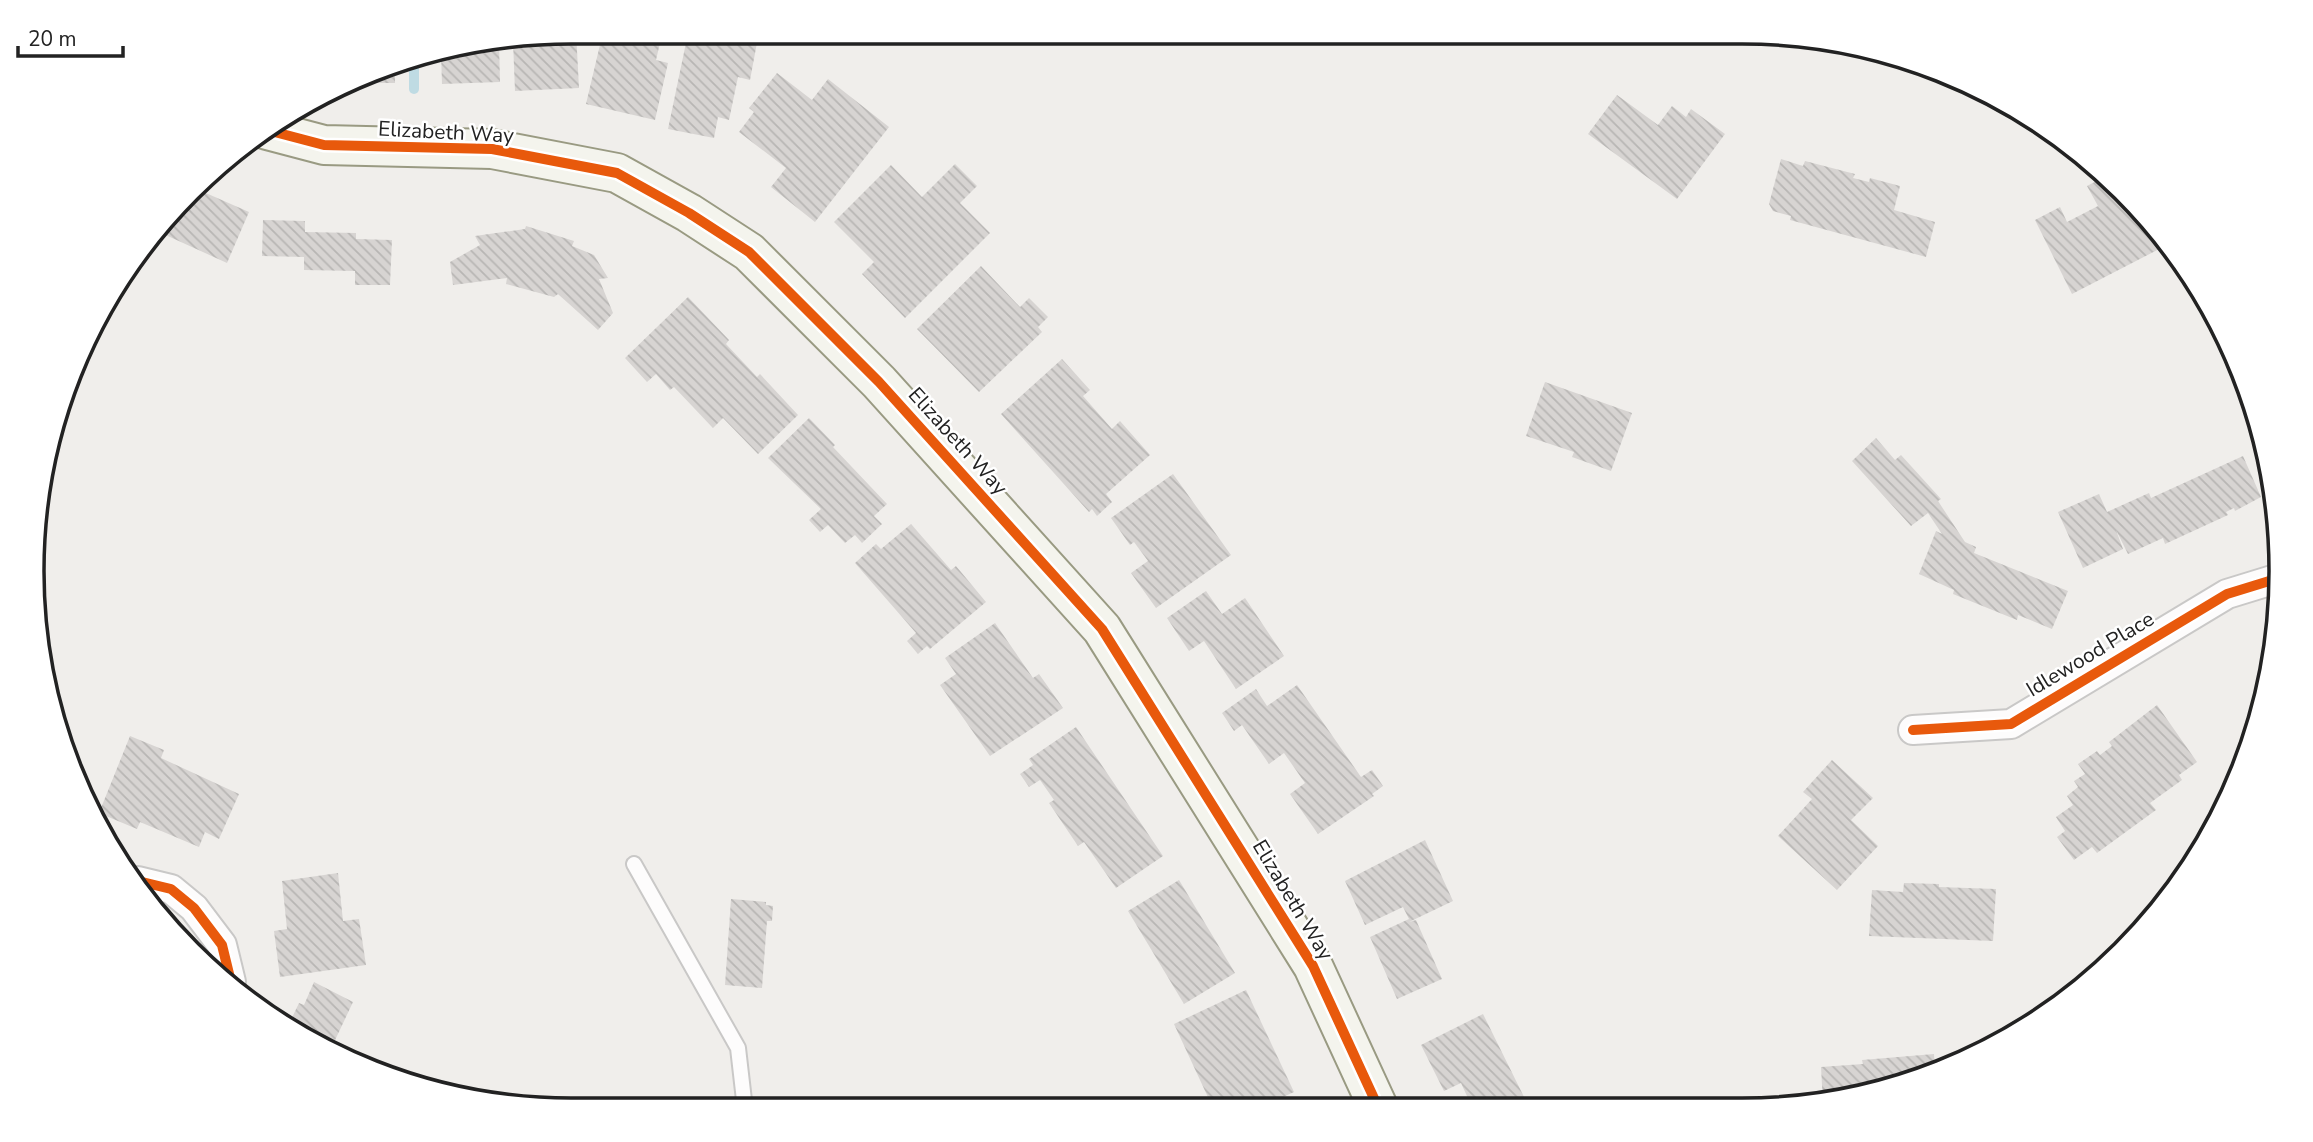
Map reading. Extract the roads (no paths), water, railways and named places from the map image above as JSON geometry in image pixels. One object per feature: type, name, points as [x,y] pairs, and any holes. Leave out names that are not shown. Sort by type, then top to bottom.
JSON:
[{"type":"street","name":"Elizabeth Way","points":[[278,133],[324,145],[492,149],[617,173],[689,213],[749,252],[879,382],[1102,629],[1313,966],[1374,1098]]},
{"type":"street","name":"Idlewood Place","points":[[1913,730],[2011,724],[2227,594],[2269,581]]},
{"type":"street","points":[[147,883],[171,889],[194,908],[222,945],[228,971]]},
{"type":"lane","points":[[634,864],[738,1048],[744,1098]]},
{"type":"waterway","points":[[414,68],[414,89]]}]
